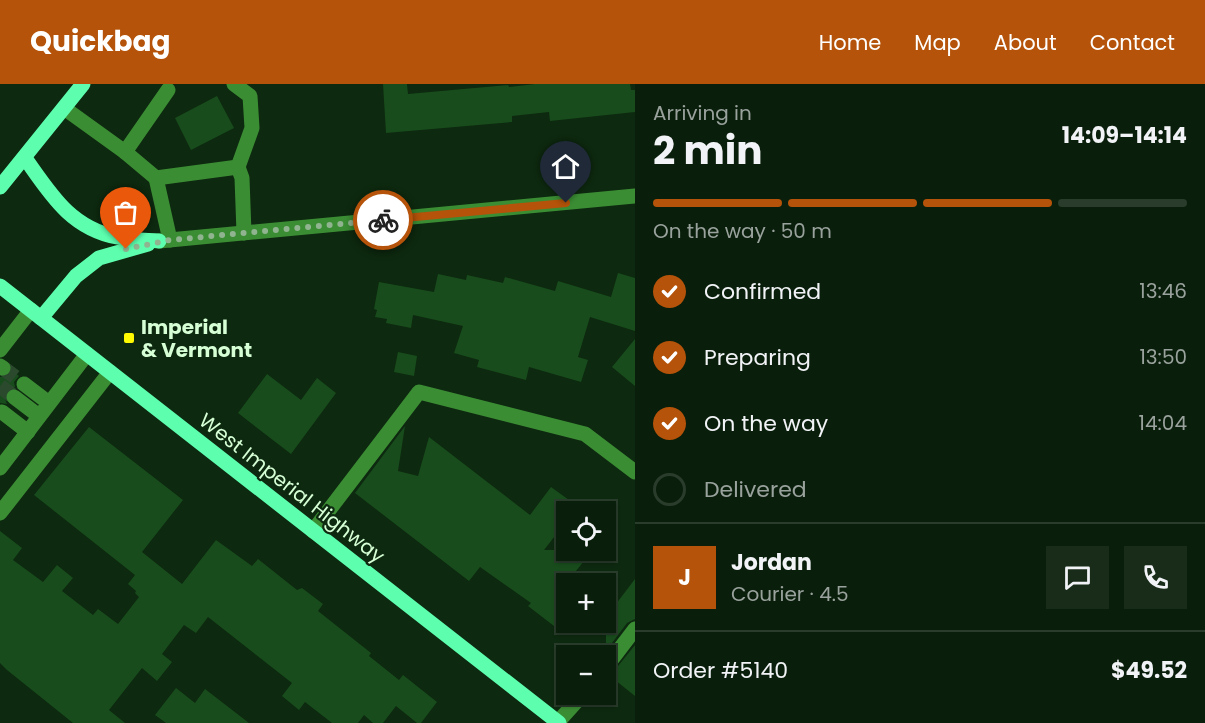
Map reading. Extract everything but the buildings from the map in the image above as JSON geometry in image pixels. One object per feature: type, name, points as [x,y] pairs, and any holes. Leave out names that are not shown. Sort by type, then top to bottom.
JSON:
[{"type":"main road","points":[[0,187],[83,84]]},
{"type":"main road","points":[[25,158],[59,205],[74,219],[90,228],[116,237],[164,241]]},
{"type":"main road","points":[[36,314],[76,276],[99,258],[164,241]]},
{"type":"main road","name":"West Imperial Highway","points":[[0,286],[558,723]]},
{"type":"street","points":[[234,84],[250,96],[252,128],[238,167],[242,178],[244,233]]},
{"type":"street","points":[[125,152],[167,86]]},
{"type":"street","points":[[64,108],[125,152],[156,178],[164,241],[635,196]]},
{"type":"street","points":[[156,178],[238,167]]},
{"type":"street","points":[[0,350],[36,314]]},
{"type":"street","points":[[0,468],[87,354]]},
{"type":"street","points":[[0,513],[110,372]]},
{"type":"street","points":[[24,384],[50,403]]},
{"type":"street","points":[[313,531],[419,392],[585,434],[635,472]]},
{"type":"street","points":[[14,397],[39,416]]},
{"type":"street","points":[[2,412],[28,432]]},
{"type":"street","points":[[616,654],[635,629]]},
{"type":"street","points":[[558,723],[574,705]]},
{"type":"tunnel","points":[[3,368],[24,384]]},
{"type":"tunnel","points":[[0,386],[14,397]]},
{"type":"way so far","points":[[126,249],[159,241],[383,220]]},
{"type":"place","name":"Imperial & Vermont","points":[[129,338]]},
{"type":"route","points":[[383,220],[566,203]]}]
